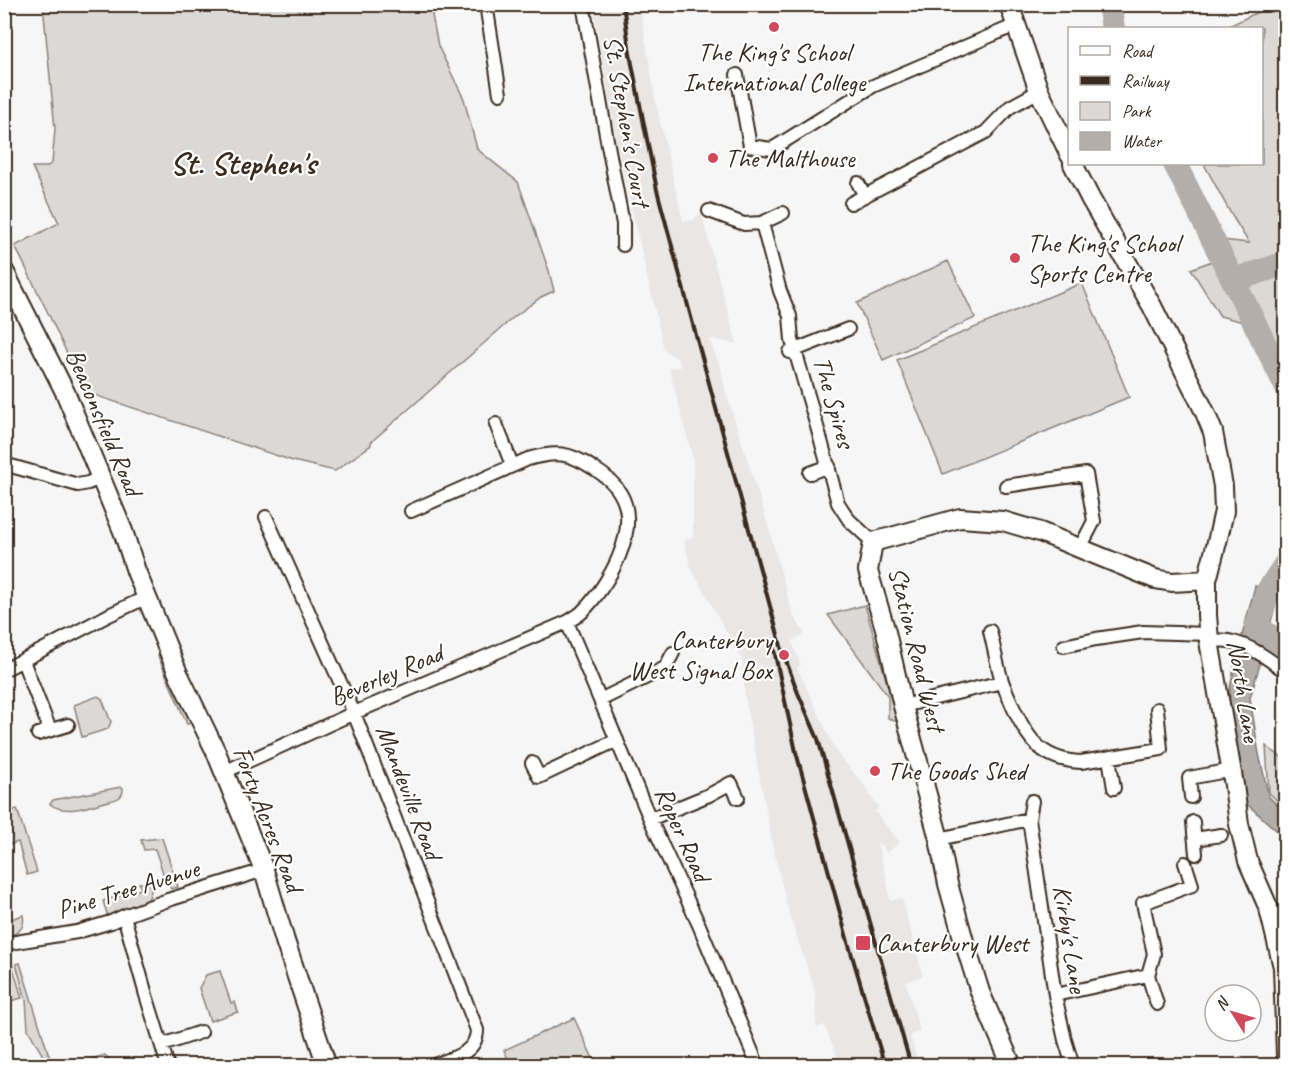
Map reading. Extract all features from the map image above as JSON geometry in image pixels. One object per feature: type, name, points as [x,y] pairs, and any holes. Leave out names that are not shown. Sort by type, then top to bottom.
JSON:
[{"type":"main road","points":[[1009,4],[1039,91],[1068,151]]},
{"type":"main road","name":"North Lane","points":[[1074,165],[1152,306],[1213,432],[1223,486],[1224,512],[1207,580],[1207,615],[1232,770],[1231,834],[1278,914],[1283,968],[1286,1054]]},
{"type":"main road","name":"Beaconsfield Road","points":[[4,271],[65,392],[123,531],[147,597]]},
{"type":"main road","name":"Station Road West","points":[[1012,1065],[980,992],[963,941],[886,632],[868,571],[873,542],[960,518],[1003,521],[1040,532],[1155,579],[1172,582],[1207,580]]},
{"type":"main road","name":"Forty Acres Road","points":[[147,597],[177,671],[216,752],[264,870],[285,941],[327,1065]]},
{"type":"street","points":[[486,4],[500,94]]},
{"type":"street","name":"St. Stephen's Court","points":[[583,4],[623,224],[623,245]]},
{"type":"street","points":[[737,75],[750,146],[772,149],[873,86],[1016,25]]},
{"type":"street","points":[[851,203],[987,132],[1010,107],[1039,91]]},
{"type":"street","points":[[858,183],[865,196]]},
{"type":"street","points":[[709,211],[744,224],[762,223],[783,213]]},
{"type":"street","points":[[762,223],[780,291],[790,316],[792,347]]},
{"type":"street","name":"The Spires","points":[[848,329],[792,347],[829,466],[838,503],[849,520],[873,542]]},
{"type":"street","points":[[496,424],[512,465]]},
{"type":"street","name":"Beverley Road","points":[[224,772],[581,614],[605,585],[614,570],[626,532],[625,505],[620,493],[610,481],[582,461],[559,454],[545,454],[512,465],[411,511]]},
{"type":"street","points":[[4,464],[78,485],[100,478]]},
{"type":"street","name":"The Spires","points":[[810,472],[829,466]]},
{"type":"street","points":[[1006,486],[1086,474],[1094,521],[1080,548]]},
{"type":"street","name":"Mandeville Road","points":[[266,517],[354,713],[477,1030],[477,1038],[469,1050],[432,1065]]},
{"type":"street","points":[[4,670],[147,597]]},
{"type":"street","name":"Roper Road","points":[[567,622],[758,1065]]},
{"type":"street","points":[[990,632],[1002,682],[1022,727],[1028,736],[1052,756],[1069,762],[1081,762],[1161,749],[1157,709]]},
{"type":"street","points":[[1064,646],[1143,632],[1209,638],[1250,648],[1286,672]]},
{"type":"street","points":[[600,700],[665,668],[674,653]]},
{"type":"street","points":[[23,662],[44,732],[68,725]]},
{"type":"street","points":[[903,706],[1002,682]]},
{"type":"street","points":[[531,763],[539,777],[617,740]]},
{"type":"street","points":[[1109,758],[1114,788]]},
{"type":"street","points":[[1191,797],[1190,778],[1232,770]]},
{"type":"street","points":[[650,819],[709,795],[731,783],[738,798]]},
{"type":"street","name":"Kirby's Lane","points":[[1032,801],[1029,819],[1055,995],[1073,1065]]},
{"type":"street","points":[[939,839],[1029,819]]},
{"type":"street","points":[[1194,822],[1196,854]]},
{"type":"street","points":[[1195,839],[1231,834]]},
{"type":"street","points":[[1157,1004],[1148,975],[1154,954],[1143,903],[1191,885],[1185,863]]},
{"type":"street","name":"Pine Tree Avenue","points":[[4,944],[77,932],[264,870]]},
{"type":"street","points":[[124,916],[168,1065]]},
{"type":"street","points":[[1055,995],[1148,975]]},
{"type":"street","points":[[162,1045],[201,1032]]},
{"type":"shaded area","points":[[593,5],[640,5],[656,103],[683,221],[693,220],[701,213],[737,344],[709,339],[721,368],[725,389],[765,515],[793,615],[805,634],[792,641],[801,666],[797,667],[837,753],[869,791],[879,807],[875,812],[900,842],[887,853],[881,845],[877,844],[890,901],[902,898],[923,976],[906,982],[920,1032],[910,1035],[919,1065],[841,1065],[824,1025],[816,1028],[815,991],[789,914],[774,852],[745,699],[742,660],[691,568],[684,541],[693,537],[693,459],[669,368],[680,367],[680,364],[678,359],[664,350],[617,145]]},
{"type":"green space","points":[[1274,4],[1286,5],[1285,372],[1272,355],[1263,327],[1220,316],[1191,269],[1228,255],[1221,240],[1249,243],[1205,165],[1263,165],[1263,27],[1227,27]]},
{"type":"green space","points":[[43,5],[432,5],[438,46],[464,99],[477,149],[518,182],[554,291],[541,297],[514,317],[371,442],[371,445],[335,471],[293,461],[85,392],[15,246],[59,223],[32,167],[46,167],[52,163],[55,129]]},
{"type":"green space","points":[[948,261],[975,318],[883,360],[857,303]]},
{"type":"green space","points":[[1082,283],[1129,397],[943,474],[897,360]]},
{"type":"green space","points":[[865,605],[897,722],[888,718],[888,696],[828,615]]},
{"type":"green space","points":[[161,651],[191,723],[187,724],[158,656]]},
{"type":"green space","points":[[98,696],[102,699],[111,722],[108,729],[82,737],[74,705]]},
{"type":"green space","points":[[1266,746],[1285,760],[1285,808],[1269,793]]},
{"type":"green space","points":[[121,787],[123,793],[120,797],[89,806],[68,810],[50,804],[53,800]]},
{"type":"green space","points":[[17,809],[37,872],[27,875],[18,842],[5,846],[5,813]]},
{"type":"green space","points":[[162,838],[178,887],[171,889],[166,882],[155,849],[144,850],[141,840]]},
{"type":"green space","points":[[139,883],[147,883],[151,887],[147,900],[136,908],[108,917],[103,901],[141,889]]},
{"type":"green space","points":[[23,915],[24,920],[20,930],[5,937],[5,921]]},
{"type":"green space","points":[[20,963],[52,1065],[48,1065],[28,1029],[26,1000],[16,964]]},
{"type":"green space","points":[[12,964],[22,998],[11,1001],[5,985],[4,966]]},
{"type":"green space","points":[[220,971],[231,1003],[235,1002],[238,1012],[210,1021],[199,988],[206,975]]},
{"type":"green space","points":[[574,1018],[596,1065],[511,1065],[504,1050]]},
{"type":"green space","points":[[105,1055],[115,1065],[69,1065]]},
{"type":"water","points":[[1255,586],[1279,591],[1250,698],[1269,797],[1285,812],[1285,838],[1247,804],[1229,709],[1230,688]]},
{"type":"waterway","points":[[1109,4],[1113,27]]},
{"type":"waterway","points":[[1176,165],[1286,386]]},
{"type":"waterway","points":[[1234,280],[1286,263]]},
{"type":"waterway","points":[[1259,619],[1269,589],[1286,563]]},
{"type":"waterway","points":[[1256,626],[1286,647]]},
{"type":"railway","points":[[623,4],[630,54],[657,190],[691,317],[782,650],[818,739],[911,1066]]},
{"type":"railway","points":[[773,645],[796,752],[885,1066]]},
{"type":"place","name":"The King's School International College","points":[[774,27]]},
{"type":"place","name":"The Malthouse","points":[[713,158]]},
{"type":"place","name":"The King's School Sports Centre","points":[[1015,258]]},
{"type":"place","name":"Canterbury West Signal Box","points":[[784,655]]},
{"type":"place","name":"The Goods Shed","points":[[875,771]]},
{"type":"place","name":"Canterbury West","points":[[863,943]]},
{"type":"district","name":"St. Stephen's","points":[[243,163]]}]
